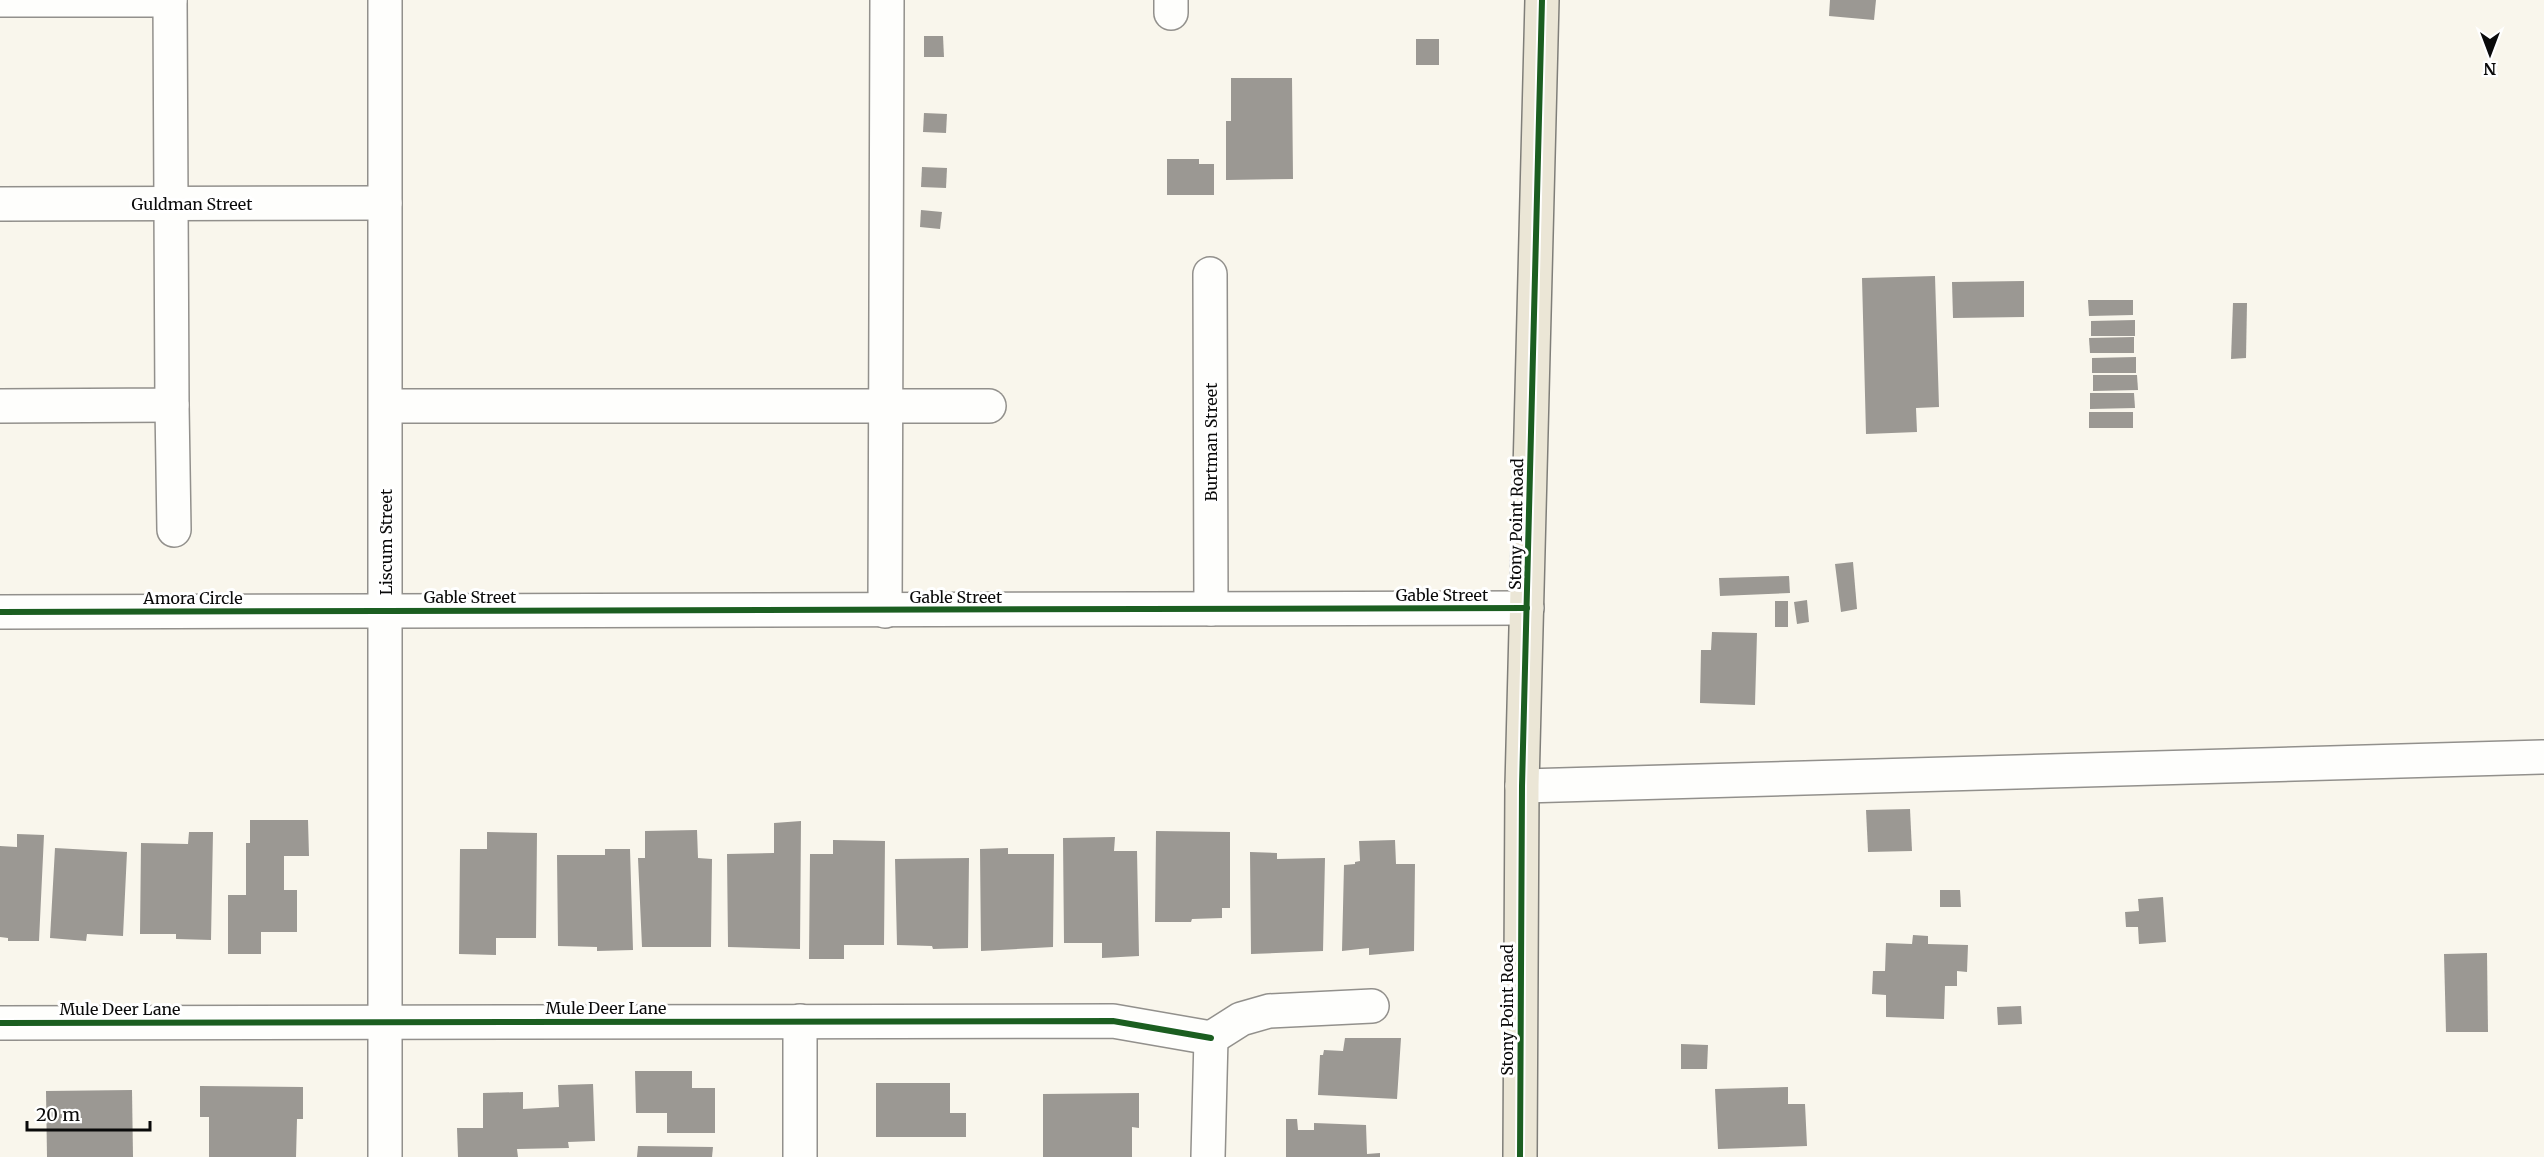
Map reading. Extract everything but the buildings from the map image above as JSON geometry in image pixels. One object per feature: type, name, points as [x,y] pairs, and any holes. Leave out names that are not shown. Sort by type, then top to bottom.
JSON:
[{"type":"main road","name":"Stony Point Road","points":[[1520,1157],[1522,786],[1542,0]]},
{"type":"street","points":[[0,0],[170,0],[174,530]]},
{"type":"street","name":"Liscum Street","points":[[385,0],[385,1157]]},
{"type":"street","points":[[885,611],[887,0]]},
{"type":"street","name":"Guldman Street","points":[[0,204],[385,203]]},
{"type":"street","name":"Burtman Street","points":[[1210,274],[1211,609]]},
{"type":"street","points":[[0,406],[172,405]]},
{"type":"street","points":[[386,406],[989,406]]},
{"type":"street","name":"Gable Street","points":[[386,611],[1527,608]]},
{"type":"street","name":"Amora Circle","points":[[0,612],[386,611]]},
{"type":"street","points":[[1522,786],[2544,757]]},
{"type":"street","points":[[1208,1157],[1211,1038],[1241,1019],[1269,1011],[1372,1006]]},
{"type":"street","points":[[800,1022],[800,1157]]},
{"type":"street","name":"Mule Deer Lane","points":[[0,1023],[1113,1022],[1211,1038]]},
{"type":"cycle path","points":[[1520,1157],[1522,786],[1542,0]]},
{"type":"cycle path","points":[[0,612],[1527,608]]},
{"type":"cycle path","points":[[0,1023],[1113,1021],[1211,1038]]}]
